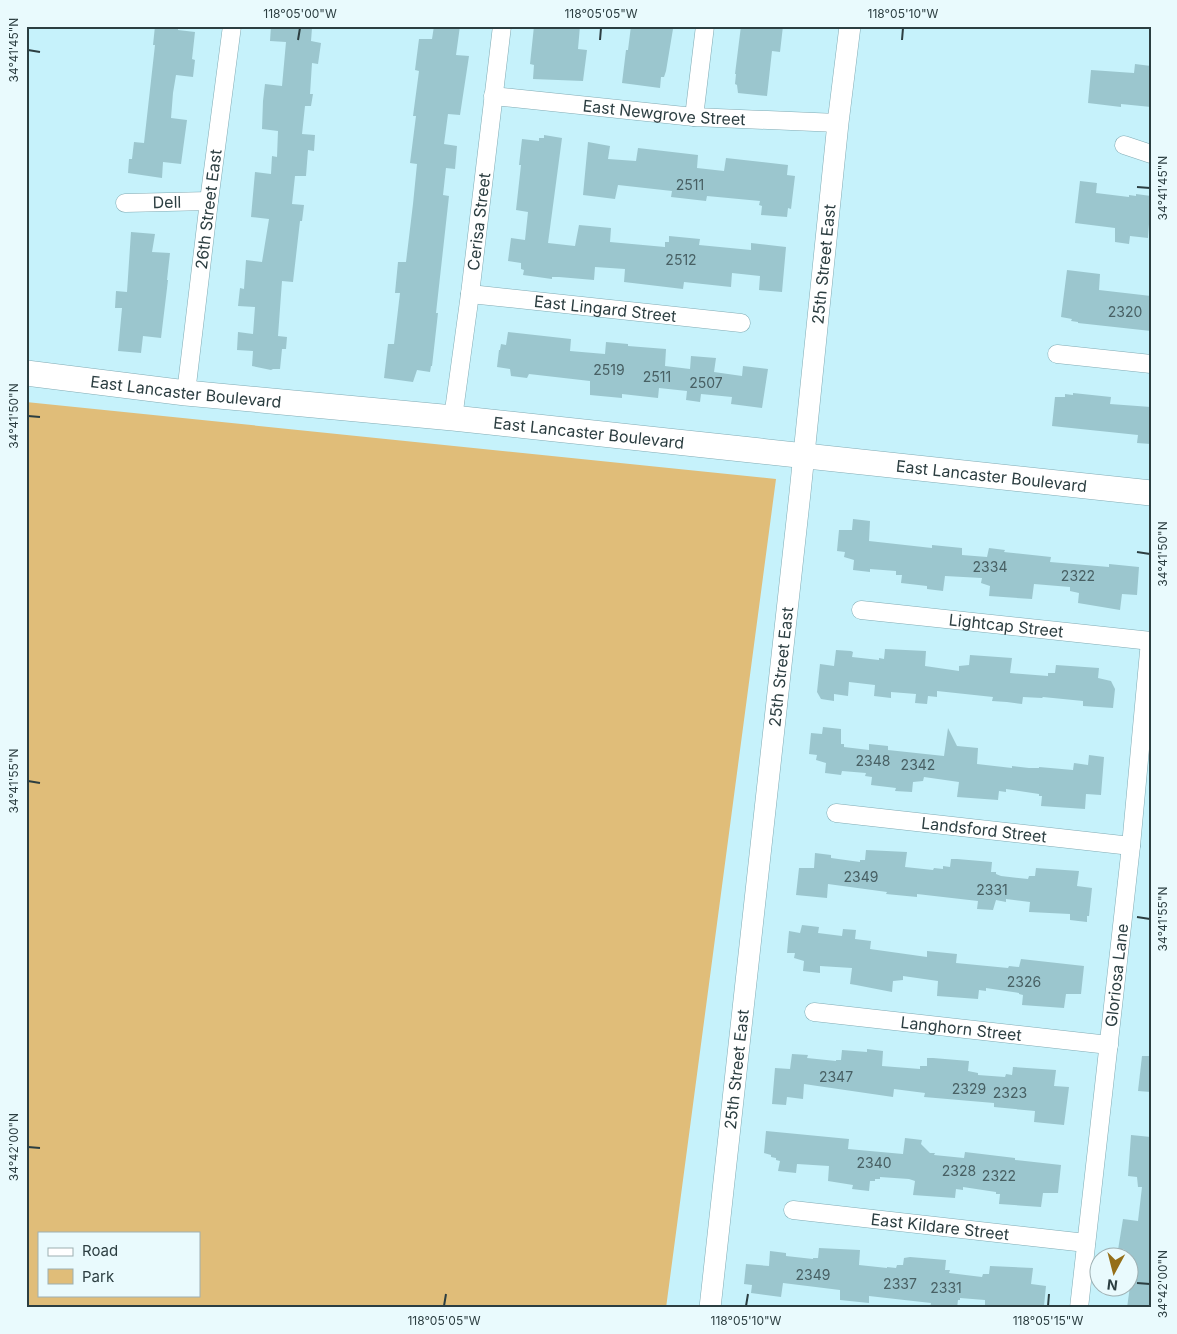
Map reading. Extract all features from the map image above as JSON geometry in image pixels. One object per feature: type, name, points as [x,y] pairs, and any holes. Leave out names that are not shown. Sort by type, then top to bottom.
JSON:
[{"type":"main road","name":"East Lancaster Boulevard","points":[[26,373],[186,393],[453,418],[1151,492]]},
{"type":"street","name":"26th Street East","points":[[186,393],[232,26]]},
{"type":"street","name":"Cerisa Street","points":[[453,418],[502,26]]},
{"type":"street","points":[[694,117],[705,26]]},
{"type":"street","name":"25th Street East","points":[[710,1308],[850,26]]},
{"type":"street","name":"East Newgrove Street","points":[[493,96],[694,117],[838,124]]},
{"type":"street","points":[[1124,145],[1151,154]]},
{"type":"street","name":"Dell","points":[[125,203],[209,201]]},
{"type":"street","name":"East Lingard Street","points":[[470,294],[741,322]]},
{"type":"street","points":[[1057,354],[1151,364]]},
{"type":"street","name":"Lightcap Street","points":[[861,610],[1150,641]]},
{"type":"street","name":"Gloriosa Lane","points":[[1079,1308],[1131,846],[1150,641]]},
{"type":"street","name":"Landsford Street","points":[[836,813],[1131,846]]},
{"type":"street","name":"Langhorn Street","points":[[814,1012],[1109,1045]]},
{"type":"street","name":"East Kildare Street","points":[[792,1210],[1086,1243]]},
{"type":"green space","points":[[26,402],[776,479],[666,1308],[26,1308]]},
{"type":"building","points":[[155,26],[178,26],[178,30],[195,32],[192,59],[195,60],[193,77],[176,75],[173,93],[171,118],[187,120],[181,164],[163,162],[162,178],[128,173],[129,159],[132,159],[134,142],[144,143],[155,45],[153,45]]},
{"type":"building","points":[[271,26],[312,28],[311,41],[321,43],[318,64],[312,63],[310,94],[313,94],[311,106],[305,106],[302,134],[315,135],[314,151],[308,150],[306,176],[295,176],[292,204],[304,205],[302,221],[300,221],[293,282],[282,281],[278,336],[287,337],[286,349],[282,349],[280,369],[271,370],[252,366],[253,351],[237,350],[238,332],[253,334],[255,307],[238,306],[240,288],[244,289],[246,260],[262,262],[269,219],[251,217],[255,172],[271,174],[272,156],[277,157],[278,131],[262,129],[263,101],[265,84],[282,86],[286,42],[270,41]]},
{"type":"building","points":[[434,26],[460,26],[456,55],[469,56],[460,115],[448,114],[444,144],[457,146],[455,169],[446,168],[443,195],[449,196],[432,366],[430,372],[417,370],[413,382],[384,378],[388,344],[394,344],[400,293],[395,293],[398,262],[406,262],[413,204],[417,164],[410,163],[416,116],[413,116],[419,71],[415,70],[419,39],[432,39]]},
{"type":"building","points":[[534,26],[580,26],[578,49],[587,50],[583,81],[533,79],[534,65],[530,64]]},
{"type":"building","points":[[631,26],[660,26],[660,28],[673,29],[666,71],[664,77],[661,77],[660,88],[622,83]]},
{"type":"building","points":[[741,26],[783,26],[780,52],[772,51],[767,96],[738,93],[737,85],[735,84],[735,74]]},
{"type":"building","points":[[1135,64],[1151,66],[1151,107],[1121,104],[1121,107],[1088,103],[1091,70],[1134,73]]},
{"type":"building","points":[[544,135],[562,138],[548,243],[575,246],[579,225],[611,228],[610,242],[665,247],[665,242],[669,242],[669,236],[700,239],[699,245],[751,250],[751,243],[786,247],[782,292],[759,290],[760,276],[732,273],[731,287],[684,282],[683,289],[624,282],[625,269],[595,267],[594,280],[559,277],[552,277],[552,279],[523,275],[524,270],[521,269],[521,263],[508,261],[511,238],[525,240],[528,212],[516,210],[522,139],[539,141],[539,138],[544,138]]},
{"type":"building","points":[[588,142],[610,146],[608,159],[636,161],[638,148],[698,155],[697,168],[724,171],[726,158],[788,165],[787,175],[795,176],[791,209],[788,208],[787,217],[761,215],[762,206],[759,205],[760,201],[707,196],[706,201],[671,197],[672,191],[618,185],[615,199],[583,195]]},
{"type":"building","points":[[1080,181],[1097,183],[1096,193],[1129,197],[1129,195],[1136,196],[1136,194],[1151,196],[1148,238],[1130,236],[1129,244],[1115,242],[1115,228],[1075,223]]},
{"type":"building","points":[[131,232],[155,234],[152,252],[170,253],[161,338],[143,336],[141,353],[118,351],[122,308],[115,308],[116,291],[127,292]]},
{"type":"building","points":[[1067,270],[1100,274],[1099,290],[1151,296],[1151,331],[1078,323],[1071,321],[1072,319],[1061,317]]},
{"type":"building","points":[[508,332],[571,339],[570,351],[605,354],[606,342],[666,349],[665,366],[690,369],[691,356],[716,358],[714,372],[742,376],[743,366],[768,369],[762,408],[731,404],[732,397],[701,394],[700,402],[686,400],[687,391],[659,388],[658,398],[622,394],[622,398],[590,395],[590,381],[529,374],[527,378],[511,376],[510,369],[497,367],[499,350],[501,344],[506,345]]},
{"type":"building","points":[[1073,393],[1111,397],[1110,404],[1151,407],[1151,444],[1137,443],[1138,435],[1052,426],[1055,397],[1065,397],[1065,394],[1073,395]]},
{"type":"building","points":[[853,519],[870,521],[869,541],[932,548],[932,545],[962,548],[962,555],[987,557],[989,548],[1005,550],[1004,552],[1051,557],[1050,562],[1109,567],[1109,564],[1139,567],[1137,595],[1122,594],[1120,610],[1078,603],[1079,593],[1070,591],[1070,587],[1034,584],[1032,599],[989,596],[990,586],[981,583],[982,578],[945,576],[943,591],[927,589],[927,586],[901,583],[902,575],[896,575],[896,571],[870,569],[870,572],[853,570],[854,560],[844,557],[845,552],[837,551],[839,530],[852,530]]},
{"type":"building","points":[[885,649],[926,651],[925,666],[959,671],[959,666],[969,665],[970,655],[1012,658],[1010,673],[1048,676],[1048,673],[1055,673],[1056,665],[1099,668],[1098,678],[1111,681],[1115,689],[1113,708],[1083,706],[1083,701],[1043,697],[1023,697],[1022,704],[992,701],[993,697],[937,691],[937,697],[928,696],[927,704],[915,703],[916,694],[891,692],[891,698],[874,696],[875,685],[849,682],[848,696],[834,694],[834,701],[821,699],[817,692],[820,664],[834,666],[836,650],[851,651],[853,652],[852,657],[879,660],[879,658],[884,659]]},
{"type":"building","points":[[823,727],[841,729],[841,744],[844,744],[844,747],[869,750],[869,744],[888,746],[888,750],[944,756],[948,728],[957,746],[978,748],[977,764],[1012,768],[1012,766],[1073,770],[1074,763],[1088,765],[1089,755],[1104,757],[1101,795],[1086,794],[1085,809],[1041,806],[1042,796],[1039,796],[1039,794],[1006,789],[1006,792],[999,791],[998,800],[957,797],[959,782],[924,777],[923,781],[913,782],[912,792],[895,791],[896,788],[871,785],[872,777],[865,776],[866,773],[842,771],[841,775],[825,773],[826,763],[816,760],[817,755],[809,754],[811,733],[822,734]]},
{"type":"building","points":[[866,850],[907,852],[905,867],[933,870],[934,868],[943,869],[943,866],[950,867],[951,859],[957,859],[992,862],[991,872],[996,872],[996,874],[1001,876],[1028,879],[1029,876],[1035,876],[1036,868],[1079,871],[1077,886],[1092,888],[1089,916],[1087,916],[1087,922],[1070,920],[1070,914],[1029,912],[1030,902],[1006,899],[1006,902],[996,900],[993,910],[977,909],[978,901],[917,894],[917,897],[886,894],[887,892],[828,884],[827,898],[796,895],[799,868],[814,868],[815,853],[831,855],[831,858],[860,862],[860,860],[865,860]]},
{"type":"building","points":[[802,925],[819,927],[818,933],[842,936],[843,929],[856,930],[855,939],[871,941],[870,949],[927,957],[927,951],[957,954],[956,963],[1008,968],[1009,966],[1019,967],[1021,959],[1084,966],[1081,994],[1066,994],[1064,1008],[1022,1005],[1023,995],[1019,993],[986,988],[986,991],[979,990],[978,999],[937,996],[938,981],[903,976],[903,980],[893,981],[892,992],[850,984],[852,968],[820,966],[820,973],[803,971],[804,961],[794,958],[795,953],[787,953],[789,931],[800,933]]},
{"type":"building","points":[[867,1049],[883,1051],[882,1066],[920,1069],[920,1066],[927,1066],[927,1058],[933,1058],[969,1061],[968,1071],[978,1073],[978,1075],[1005,1077],[1006,1074],[1012,1075],[1013,1067],[1056,1070],[1054,1086],[1069,1087],[1064,1125],[1034,1122],[1035,1111],[994,1107],[994,1103],[924,1097],[925,1093],[894,1089],[893,1097],[804,1084],[803,1099],[787,1097],[786,1105],[772,1104],[775,1068],[790,1069],[792,1054],[808,1055],[807,1058],[836,1061],[841,1060],[842,1050],[867,1052]]},
{"type":"building","points":[[1142,1056],[1151,1056],[1151,1092],[1138,1091]]},
{"type":"building","points":[[766,1131],[849,1139],[848,1149],[903,1154],[905,1138],[922,1140],[921,1144],[930,1153],[935,1153],[934,1155],[964,1158],[965,1152],[1061,1165],[1058,1193],[1043,1193],[1041,1207],[999,1204],[1000,1194],[996,1194],[996,1192],[963,1187],[963,1190],[956,1189],[955,1198],[913,1195],[915,1181],[909,1179],[880,1177],[880,1179],[875,1179],[875,1181],[870,1181],[869,1191],[852,1189],[853,1185],[828,1181],[829,1166],[797,1164],[796,1173],[778,1171],[780,1161],[764,1153]]},
{"type":"building","points":[[1131,1135],[1151,1137],[1151,1308],[1127,1308],[1129,1296],[1140,1296],[1140,1246],[1119,1246],[1123,1219],[1138,1221],[1142,1187],[1138,1187],[1137,1177],[1128,1176]]},
{"type":"building","points":[[819,1248],[860,1250],[859,1265],[887,1268],[896,1268],[897,1265],[903,1265],[904,1258],[910,1257],[946,1260],[945,1270],[950,1270],[949,1273],[982,1277],[983,1274],[989,1274],[990,1266],[1033,1268],[1031,1284],[1046,1286],[1044,1306],[1043,1308],[985,1308],[985,1300],[960,1298],[957,1308],[930,1308],[931,1303],[869,1296],[869,1303],[840,1300],[840,1290],[783,1283],[781,1297],[751,1293],[752,1285],[744,1284],[746,1264],[769,1266],[770,1251],[786,1253],[786,1256],[813,1259],[818,1258]]}]
